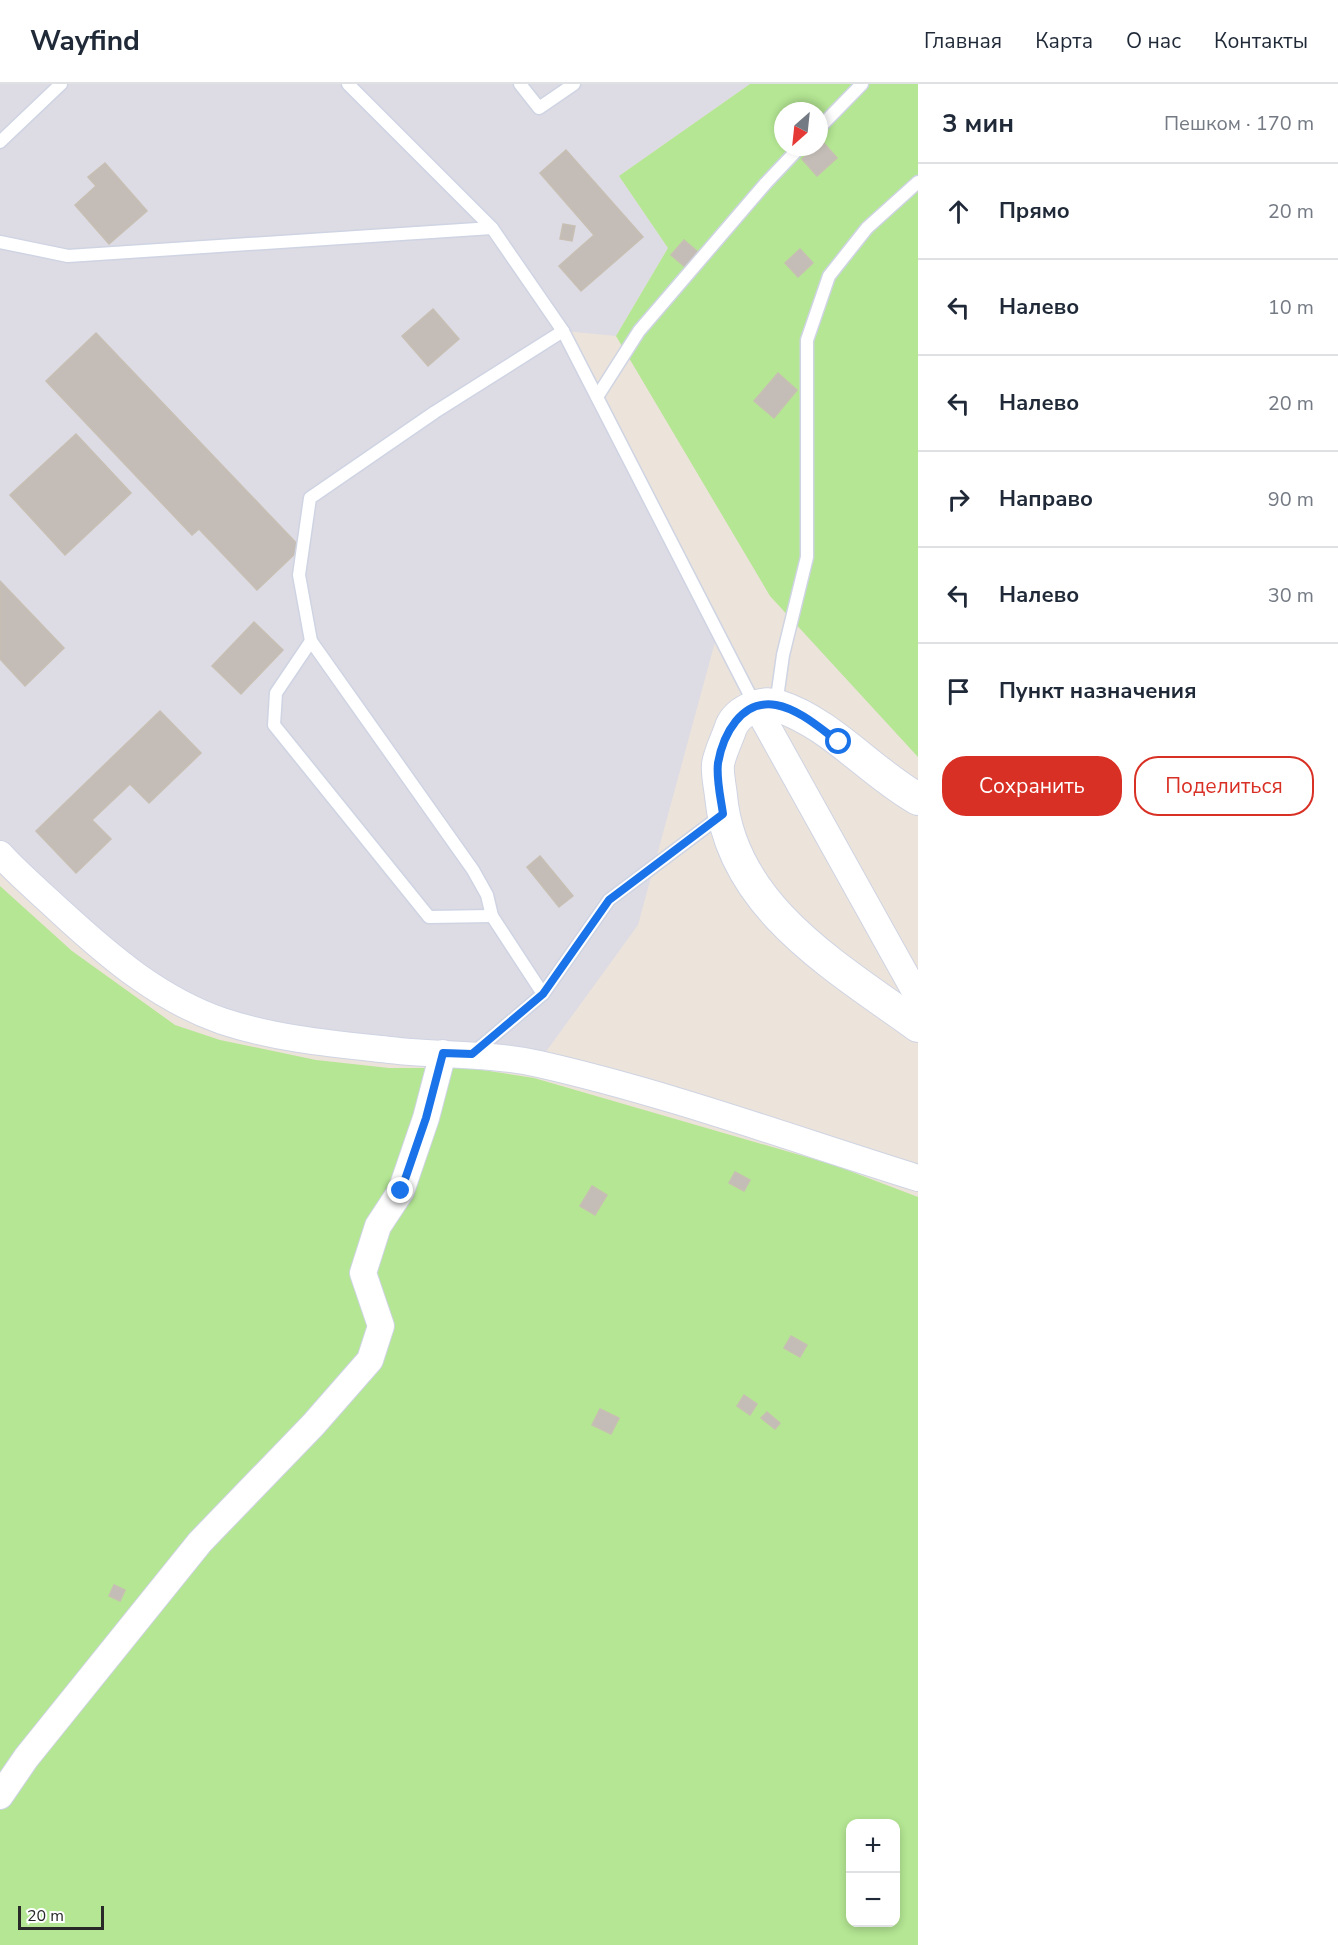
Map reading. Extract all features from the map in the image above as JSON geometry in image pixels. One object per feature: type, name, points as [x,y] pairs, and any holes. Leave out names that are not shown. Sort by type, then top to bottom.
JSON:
[{"type":"street","points":[[918,798],[802,716],[766,705],[747,710],[731,725],[718,765],[723,814],[732,844],[752,885],[788,927],[834,967],[918,1026]]},
{"type":"street","points":[[766,705],[918,996]]},
{"type":"street","points":[[0,854],[130,972],[180,1003],[222,1021],[269,1034],[393,1051],[472,1054],[537,1064],[601,1080],[918,1178]]},
{"type":"street","points":[[0,1796],[26,1758],[200,1542],[313,1425],[370,1360],[381,1326],[363,1274],[378,1226],[401,1191],[426,1118],[443,1053]]},
{"type":"lane","points":[[0,142],[61,84]]},
{"type":"lane","points":[[348,84],[492,228],[563,331],[597,398],[766,705]]},
{"type":"lane","points":[[520,84],[539,108],[574,84]]},
{"type":"lane","points":[[828,119],[862,84]]},
{"type":"lane","points":[[597,398],[639,331],[792,156]]},
{"type":"lane","points":[[766,705],[783,656],[807,557],[807,340],[829,276],[867,228],[918,182]]},
{"type":"lane","points":[[0,242],[68,256],[492,228]]},
{"type":"lane","points":[[543,994],[492,916],[488,895],[473,870],[311,641],[299,575],[310,498],[435,412],[563,331]]},
{"type":"lane","points":[[311,641],[276,693],[274,725],[429,917],[492,916]]},
{"type":"lane","points":[[472,1054],[543,994],[609,900],[723,814]]},
{"type":"shaded area","points":[[0,84],[750,84],[619,176],[668,248],[616,336],[564,331],[718,631],[638,925],[537,1064],[393,1051],[180,1003],[0,854]]},
{"type":"green space","points":[[750,84],[918,84],[918,757],[770,596],[616,336],[668,248],[619,176]]},
{"type":"green space","points":[[0,886],[72,951],[175,1025],[220,1040],[316,1060],[389,1068],[470,1068],[534,1078],[834,1165],[918,1197],[918,1945],[0,1945]]},
{"type":"building","points":[[828,148],[837,158],[817,176],[802,159],[805,156],[828,156]]},
{"type":"building","points":[[566,150],[643,237],[581,291],[559,266],[594,235],[540,173]]},
{"type":"building","points":[[105,163],[147,211],[109,244],[75,205],[96,186],[88,177]]},
{"type":"building","points":[[563,224],[575,226],[572,241],[560,239]]},
{"type":"building","points":[[684,240],[698,252],[685,267],[671,255]]},
{"type":"building","points":[[800,249],[813,263],[798,277],[785,263]]},
{"type":"building","points":[[433,309],[459,339],[428,366],[402,336]]},
{"type":"building","points":[[96,333],[301,548],[257,590],[199,529],[192,535],[46,381]]},
{"type":"building","points":[[778,373],[797,390],[774,418],[754,401]]},
{"type":"building","points":[[76,434],[131,493],[65,555],[10,495]]},
{"type":"building","points":[[0,581],[64,648],[25,686],[0,659]]},
{"type":"building","points":[[254,622],[283,650],[241,694],[212,666]]},
{"type":"building","points":[[160,711],[201,753],[149,803],[130,784],[92,820],[111,839],[76,873],[36,831]]},
{"type":"building","points":[[540,856],[573,896],[559,907],[527,867]]},
{"type":"building","points":[[735,1172],[750,1180],[744,1191],[729,1183]]},
{"type":"building","points":[[592,1186],[607,1195],[595,1215],[580,1206]]},
{"type":"building","points":[[791,1336],[807,1345],[800,1357],[784,1348]]},
{"type":"building","points":[[744,1395],[757,1404],[750,1415],[737,1406]]},
{"type":"building","points":[[600,1409],[619,1418],[611,1434],[592,1425]]},
{"type":"building","points":[[767,1412],[780,1423],[775,1429],[761,1418]]},
{"type":"building","points":[[114,1585],[125,1590],[120,1601],[109,1596]]},
{"type":"route","points":[[401,1191],[426,1118],[443,1053],[472,1054],[543,994],[609,900],[723,814],[718,765],[731,725],[747,710],[756,706],[776,705],[802,716],[839,742]]}]
